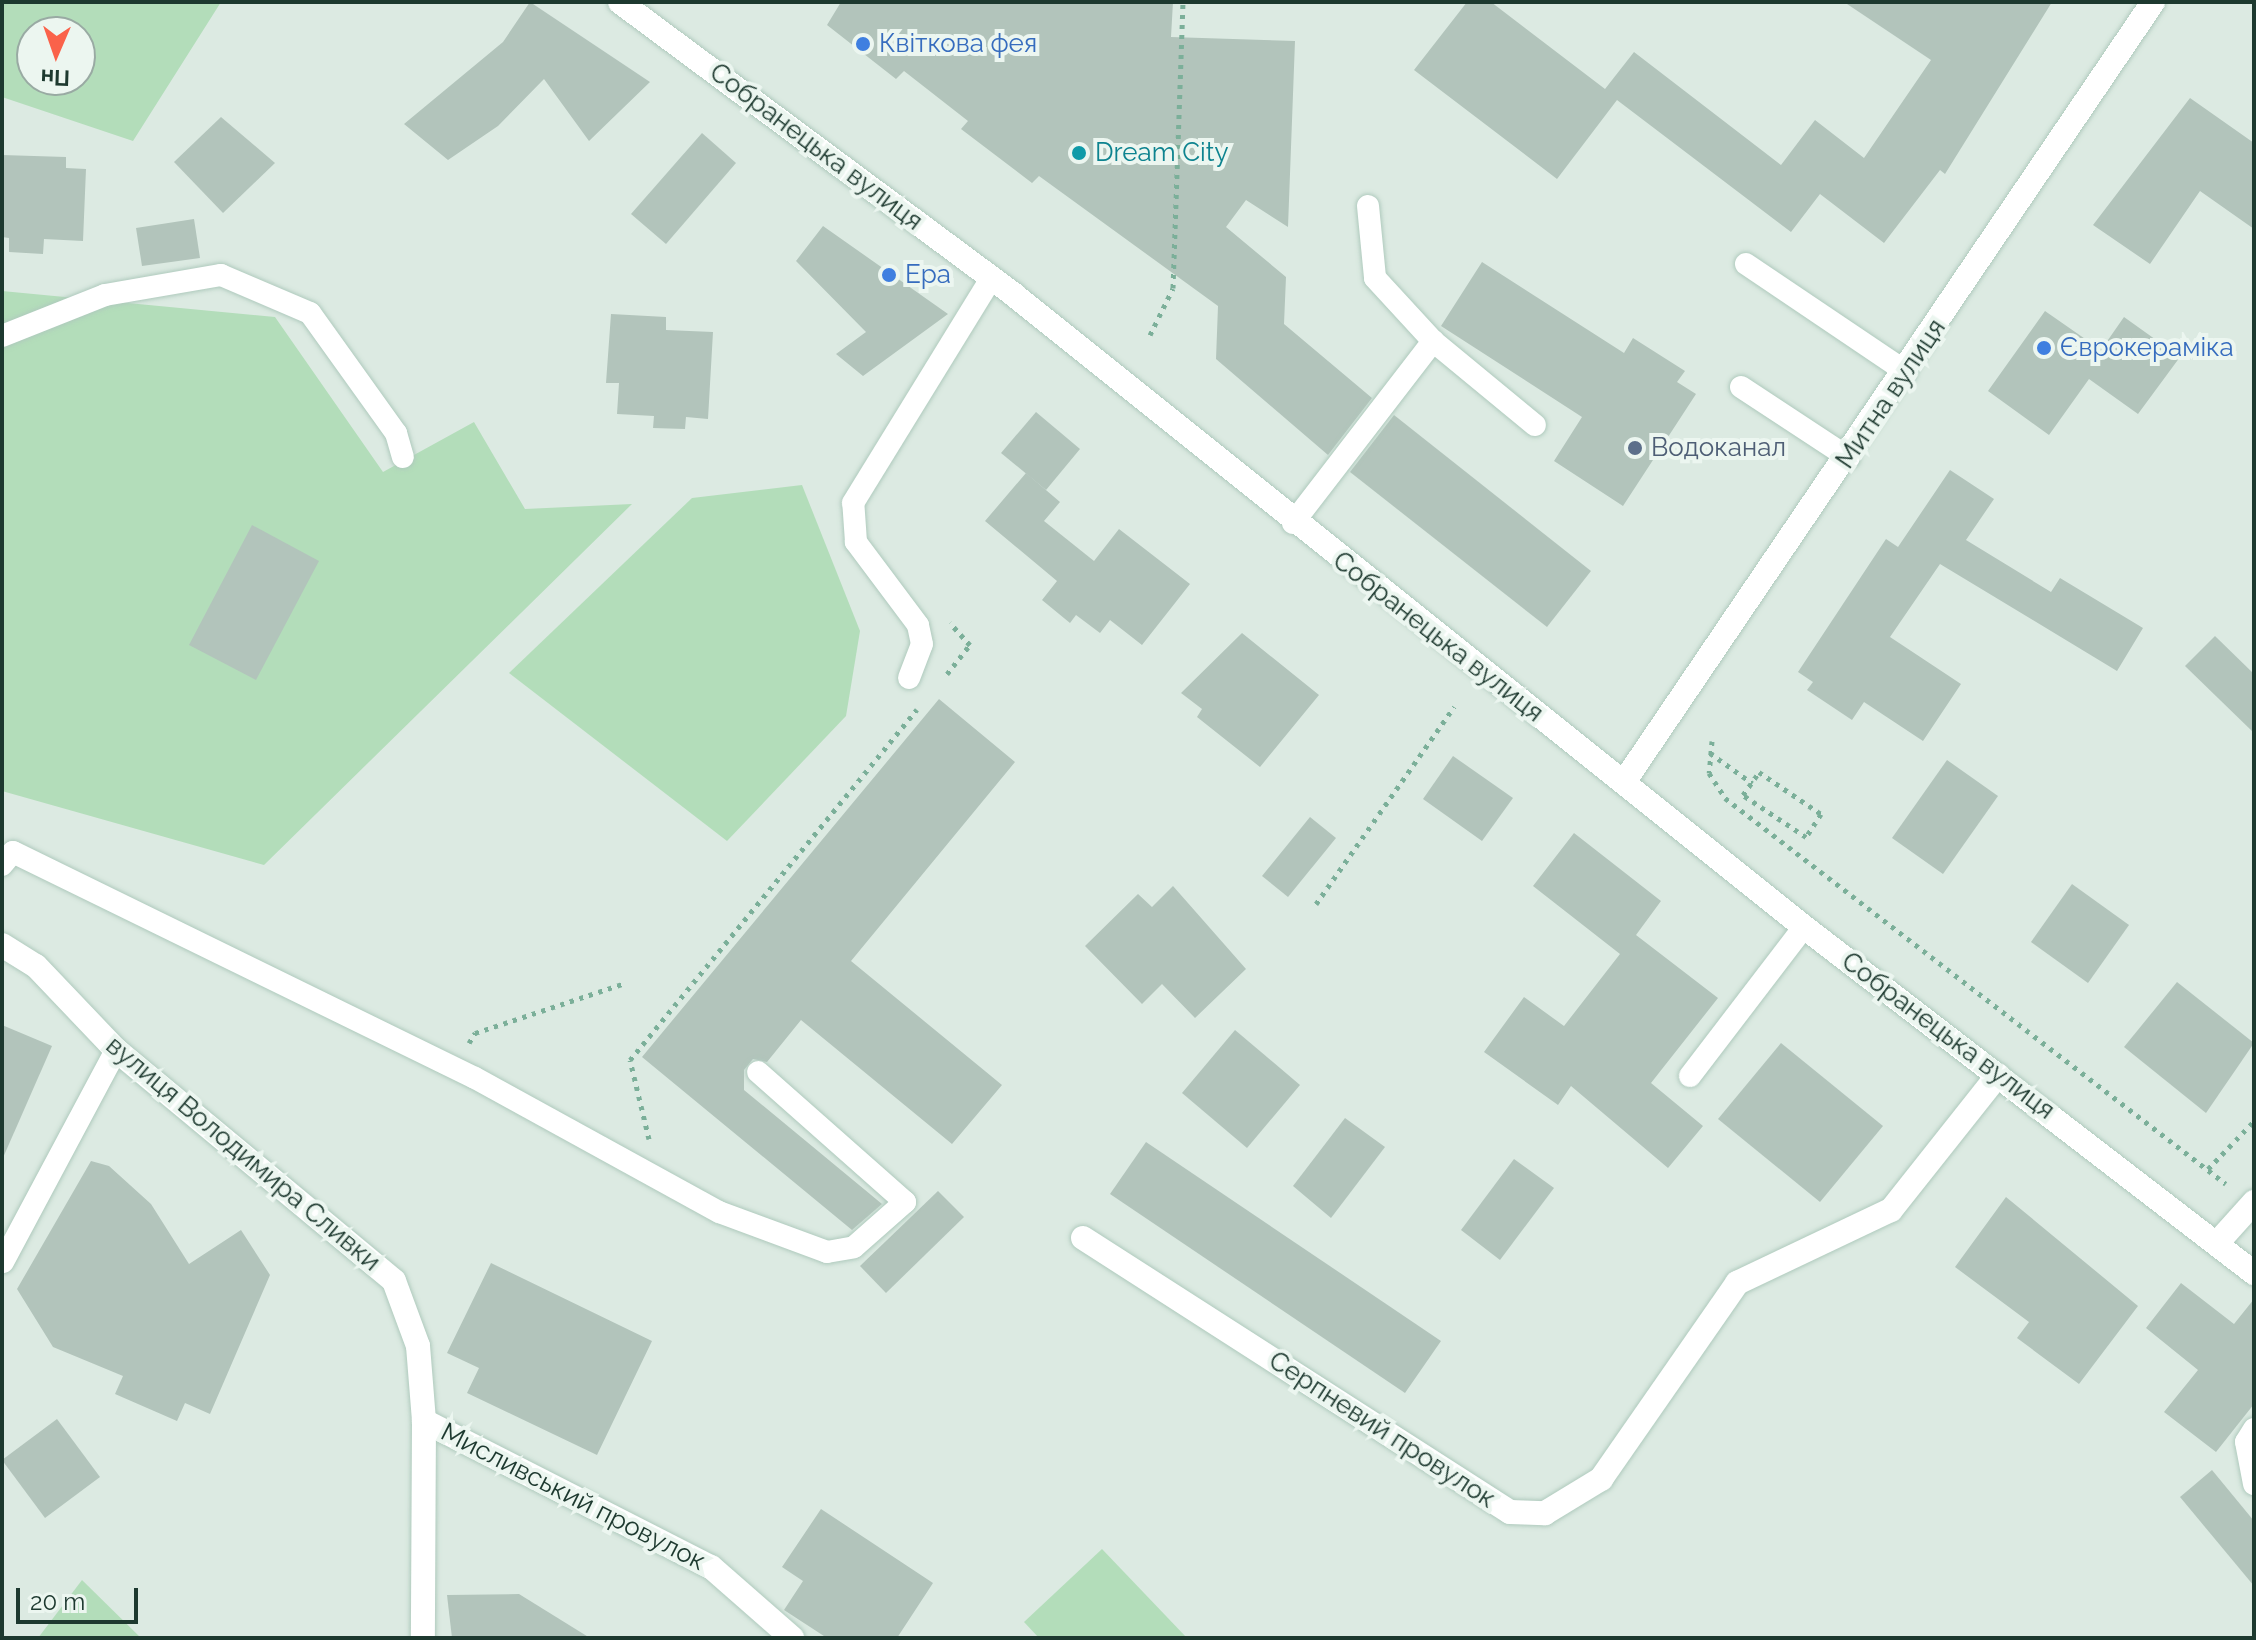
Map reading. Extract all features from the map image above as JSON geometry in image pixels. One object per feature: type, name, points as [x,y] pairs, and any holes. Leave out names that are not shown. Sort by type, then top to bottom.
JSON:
[{"type":"main road","name":"Собранецька вулиця","points":[[620,2],[991,279],[1293,523],[1804,927],[2218,1242],[2254,1273]]},
{"type":"main road","name":"Митна вулиця","points":[[1624,782],[1849,458],[2153,2]]},
{"type":"main road","name":"вулиця Володимира Сливки","points":[[2,945],[36,966],[116,1050],[394,1281],[418,1346],[424,1421],[423,1638]]},
{"type":"main road","name":"Серпневий провулок","points":[[1083,1238],[1510,1512],[1545,1513],[1601,1479],[1737,1283],[1891,1210],[1998,1075]]},
{"type":"main road","points":[[2218,1242],[2252,1204]]},
{"type":"main road","name":"Мисливський провулок","points":[[424,1421],[711,1567],[792,1638]]},
{"type":"lane","points":[[1368,206],[1375,278],[1433,341],[1535,425]]},
{"type":"lane","points":[[1746,264],[1906,372]]},
{"type":"lane","points":[[2,336],[105,295],[221,275],[275,292],[310,313],[396,433],[403,457]]},
{"type":"lane","points":[[909,678],[922,644],[918,625],[856,542],[853,503],[991,279]]},
{"type":"lane","points":[[1293,523],[1433,341]]},
{"type":"lane","points":[[1741,387],[1849,458]]},
{"type":"lane","points":[[2,865],[13,852],[455,1068],[719,1212],[827,1252],[854,1247],[905,1202],[758,1072]]},
{"type":"lane","points":[[1690,1076],[1804,927]]},
{"type":"lane","points":[[3,1262],[116,1050]]},
{"type":"lane","points":[[2254,1429],[2246,1442],[2254,1484]]},
{"type":"path","points":[[1150,335],[1173,288],[1183,2]]},
{"type":"path","points":[[940,611],[970,645],[940,682]]},
{"type":"path","points":[[658,1178],[630,1060],[920,706]]},
{"type":"path","points":[[1316,904],[1454,707]]},
{"type":"path","points":[[1712,741],[1709,773],[1736,807],[2252,1204]]},
{"type":"path","points":[[1710,753],[1752,783]]},
{"type":"path","points":[[1759,772],[1821,814],[1806,837],[1743,795],[1752,783],[1759,772]]},
{"type":"path","points":[[455,1068],[475,1033],[625,983]]},
{"type":"path","points":[[2208,1169],[2254,1121]]},
{"type":"green space","points":[[2,2],[221,2],[133,141],[2,97]]},
{"type":"green space","points":[[2,291],[275,317],[383,472],[474,422],[525,509],[632,504],[264,865],[2,791]]},
{"type":"green space","points":[[802,485],[860,631],[846,716],[727,841],[509,673],[692,498]]},
{"type":"green space","points":[[1102,1549],[1187,1638],[1039,1638],[1024,1622]]},
{"type":"green space","points":[[82,1580],[141,1638],[38,1638]]},
{"type":"building","points":[[530,2],[650,82],[589,141],[544,79],[498,126],[448,160],[404,124],[503,42]]},
{"type":"building","points":[[841,2],[1173,2],[1171,37],[1295,41],[1288,227],[1246,200],[1226,227],[1286,277],[1284,324],[1372,398],[1328,455],[1216,359],[1218,306],[1039,176],[1032,183],[961,129],[968,121],[904,71],[896,79],[827,25]]},
{"type":"building","points":[[1467,2],[1491,2],[1605,89],[1634,52],[1781,165],[1815,120],[1864,158],[1931,60],[1844,2],[2052,2],[1945,174],[1940,170],[1884,243],[1820,194],[1791,232],[1617,100],[1557,179],[1414,70]]},
{"type":"building","points":[[2190,98],[2254,143],[2254,229],[2200,191],[2150,264],[2093,225]]},
{"type":"building","points":[[221,117],[275,163],[223,213],[174,162]]},
{"type":"building","points":[[702,133],[736,163],[666,244],[631,214]]},
{"type":"building","points":[[2,155],[66,157],[66,168],[86,169],[83,241],[44,239],[43,254],[9,252],[9,238],[2,237]]},
{"type":"building","points":[[194,219],[200,258],[142,266],[136,228]]},
{"type":"building","points":[[823,226],[948,314],[863,376],[836,354],[866,332],[796,261]]},
{"type":"building","points":[[1482,262],[1624,353],[1633,338],[1685,371],[1677,382],[1696,394],[1623,506],[1554,461],[1582,417],[1441,326]]},
{"type":"building","points":[[2045,311],[2101,350],[2124,317],[2180,357],[2138,414],[2089,379],[2049,435],[1988,391]]},
{"type":"building","points":[[611,314],[666,317],[666,330],[713,332],[708,419],[686,417],[685,429],[653,428],[654,416],[617,414],[619,383],[606,383]]},
{"type":"building","points":[[1036,412],[1080,449],[1046,490],[1001,453]]},
{"type":"building","points":[[1394,415],[1591,571],[1547,627],[1350,472]]},
{"type":"building","points":[[1950,470],[1994,499],[1966,540],[2051,592],[2060,578],[2143,628],[2117,671],[1940,564],[1890,637],[1961,684],[1923,741],[1864,702],[1852,720],[1807,690],[1813,682],[1798,672],[1886,539],[1898,547]]},
{"type":"building","points":[[1026,473],[1060,502],[1044,521],[1094,561],[1119,529],[1190,584],[1142,645],[1110,620],[1100,633],[1076,615],[1070,623],[1042,600],[1057,581],[985,521]]},
{"type":"building","points":[[252,525],[319,561],[256,680],[189,645]]},
{"type":"building","points":[[1242,633],[1319,695],[1260,767],[1197,717],[1202,709],[1181,693]]},
{"type":"building","points":[[2215,636],[2254,674],[2254,733],[2185,666]]},
{"type":"building","points":[[939,699],[1015,762],[851,961],[1002,1085],[952,1144],[801,1020],[767,1062],[753,1059],[744,1070],[744,1090],[882,1204],[852,1230],[642,1057]]},
{"type":"building","points":[[1453,756],[1513,798],[1482,841],[1423,799]]},
{"type":"building","points":[[1947,760],[1998,796],[1943,874],[1892,838]]},
{"type":"building","points":[[1310,817],[1336,838],[1288,897],[1262,876]]},
{"type":"building","points":[[1574,833],[1661,901],[1636,935],[1718,998],[1651,1083],[1703,1126],[1668,1168],[1571,1086],[1558,1105],[1484,1052],[1524,997],[1564,1026],[1620,954],[1533,886]]},
{"type":"building","points":[[2072,884],[2129,925],[2088,983],[2031,942]]},
{"type":"building","points":[[1173,886],[1246,969],[1195,1018],[1162,984],[1142,1004],[1085,946],[1138,894],[1152,907]]},
{"type":"building","points":[[2177,982],[2254,1043],[2206,1113],[2124,1047]]},
{"type":"building","points":[[2,1025],[52,1046],[2,1160]]},
{"type":"building","points":[[1235,1030],[1300,1085],[1247,1148],[1182,1093]]},
{"type":"building","points":[[1781,1043],[1883,1126],[1820,1202],[1718,1119]]},
{"type":"building","points":[[1345,1118],[1385,1147],[1331,1218],[1293,1186]]},
{"type":"building","points":[[1146,1142],[1441,1341],[1405,1393],[1110,1194]]},
{"type":"building","points":[[1514,1159],[1554,1188],[1500,1260],[1461,1230]]},
{"type":"building","points":[[91,1161],[109,1166],[151,1204],[189,1264],[241,1230],[270,1275],[210,1414],[185,1403],[177,1421],[115,1394],[123,1376],[53,1347],[17,1289]]},
{"type":"building","points":[[938,1191],[964,1217],[886,1293],[860,1266]]},
{"type":"building","points":[[2006,1197],[2138,1306],[2079,1384],[2017,1338],[2029,1322],[1955,1267]]},
{"type":"building","points":[[491,1263],[652,1341],[597,1455],[467,1393],[479,1368],[447,1353]]},
{"type":"building","points":[[2181,1283],[2234,1324],[2254,1299],[2254,1404],[2216,1452],[2164,1412],[2198,1370],[2146,1328]]},
{"type":"building","points":[[57,1419],[100,1477],[45,1518],[2,1460]]},
{"type":"building","points":[[2212,1470],[2254,1521],[2254,1586],[2180,1497]]},
{"type":"building","points":[[821,1509],[933,1583],[897,1638],[827,1638],[784,1610],[803,1581],[782,1567]]},
{"type":"building","points":[[519,1594],[590,1638],[452,1638],[447,1595]]},
{"type":"place","name":"Квіткова фея","points":[[863,44]]},
{"type":"place","name":"Dream City","points":[[1079,153]]},
{"type":"place","name":"Ера","points":[[889,275]]},
{"type":"place","name":"Єврокераміка","points":[[2044,348]]},
{"type":"place","name":"Водоканал","points":[[1635,448]]}]
